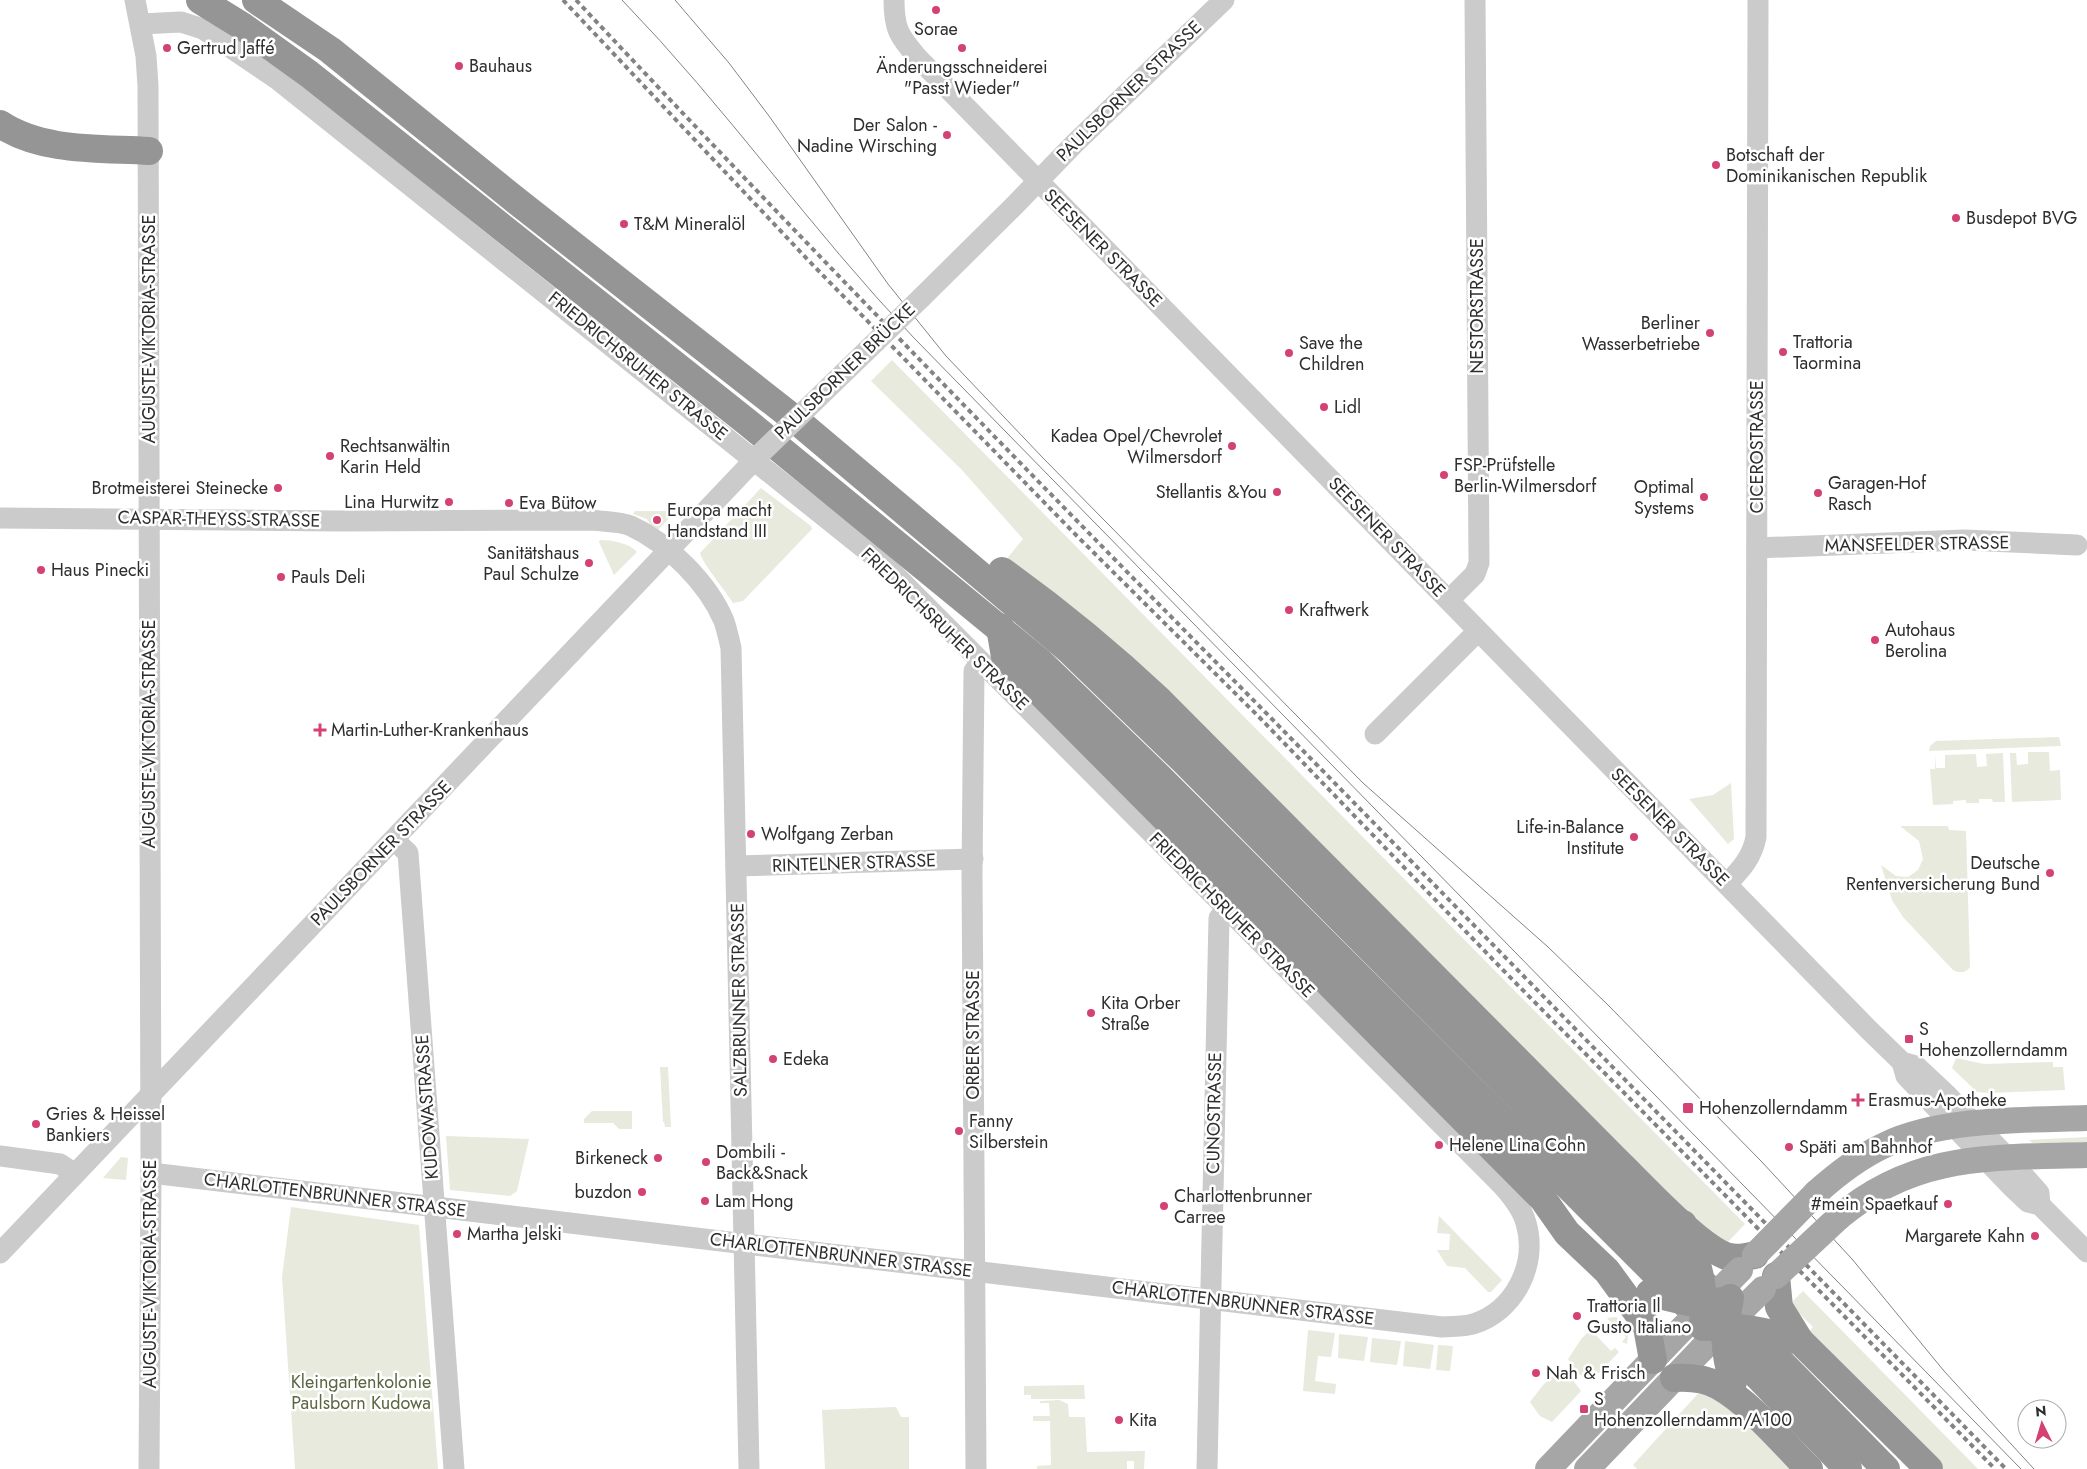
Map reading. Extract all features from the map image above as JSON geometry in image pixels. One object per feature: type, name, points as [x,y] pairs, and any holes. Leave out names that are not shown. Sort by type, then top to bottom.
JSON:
[{"type":"highway","points":[[200,0],[242,26],[309,74],[754,428],[1040,661],[1160,778],[1746,1364],[1848,1469]]},
{"type":"highway","points":[[256,0],[330,50],[518,202],[798,421],[1068,649],[1183,760],[1687,1266],[1886,1469]]},
{"type":"highway","points":[[0,124],[34,140],[50,143],[100,149],[149,151]]},
{"type":"highway","points":[[959,555],[992,564],[1071,622],[1118,661],[1174,714],[1618,1162],[1683,1224],[1713,1248],[1728,1256],[1748,1262],[1730,1298],[1703,1327]]},
{"type":"highway","points":[[1000,627],[1004,657],[1543,1199],[1567,1233],[1607,1272],[1647,1327],[1653,1360]]},
{"type":"highway","points":[[1683,1224],[1695,1258],[1703,1327]]},
{"type":"highway","points":[[1607,1272],[1650,1293],[1703,1327],[1725,1350],[1737,1392]]},
{"type":"highway","points":[[1730,1298],[1770,1282],[1779,1307],[1800,1341],[1929,1469]]},
{"type":"highway","points":[[1703,1327],[1767,1332],[1800,1341]]},
{"type":"highway","points":[[1674,1378],[1692,1377],[1737,1392],[1809,1469]]},
{"type":"main road","points":[[1587,1469],[1674,1378],[1703,1327],[1748,1262],[1816,1193],[1846,1167],[1886,1144],[1920,1133],[1964,1125],[2087,1118]]},
{"type":"main road","points":[[1548,1469],[1653,1360],[1770,1282],[1838,1218],[1867,1196],[1910,1175],[1943,1164],[1996,1158],[2087,1155]]},
{"type":"street","name":"AUGUSTE-VIKTORIA-STRASSE","points":[[135,0],[141,24],[148,86],[149,151],[148,518],[151,1173],[149,1469]]},
{"type":"street","name":"SEESENER STRASSE","points":[[894,0],[896,25],[900,38],[1037,182],[1902,1062],[1906,1076],[1964,1125],[1996,1158],[2038,1193],[2040,1205],[2087,1252]]},
{"type":"street","name":"PAULSBORNER STRASSE","points":[[930,290],[1086,132],[1224,0]]},
{"type":"street","name":"NESTORSTRASSE","points":[[1449,600],[1475,574],[1479,563],[1475,0]]},
{"type":"street","name":"CICEROSTRASSE","points":[[1726,884],[1744,866],[1753,851],[1756,837],[1758,0]]},
{"type":"street","name":"FRIEDRICHSRUHER STRASSE","points":[[141,24],[180,22],[203,29],[278,79],[758,456],[885,565],[1513,1197],[1526,1221],[1529,1247],[1524,1274],[1518,1288]]},
{"type":"street","name":"PAULSBORNER BRÜCKE","points":[[758,456],[930,290]]},
{"type":"street","name":"PAULSBORNER STRASSE","points":[[0,1253],[758,456]]},
{"type":"street","name":"CASPAR-THEYSS-STRASSE","points":[[0,518],[330,521],[592,520],[629,525],[670,550]]},
{"type":"street","name":"MANSFELDER STRASSE","points":[[1758,548],[1964,540],[2077,545]]},
{"type":"street","name":"SALZBRUNNER STRASSE","points":[[670,550],[711,598],[724,622],[731,648],[749,1469]]},
{"type":"street","points":[[1375,734],[1478,631]]},
{"type":"street","name":"ORBER STRASSE","points":[[976,1469],[972,859],[974,671],[981,663]]},
{"type":"street","name":"KUDOWASTRASSE","points":[[394,840],[408,853],[454,1469]]},
{"type":"street","name":"RINTELNER STRASSE","points":[[736,866],[972,859]]},
{"type":"street","name":"CUNOSTRASSE","points":[[1208,1469],[1218,918],[1227,909]]},
{"type":"street","points":[[0,1156],[60,1164],[75,1174]]},
{"type":"street","name":"CHARLOTTENBRUNNER STRASSE","points":[[151,1173],[1442,1327],[1471,1325],[1496,1312],[1518,1288]]},
{"type":"green space","points":[[892,360],[1745,1224],[1727,1243],[1690,1217],[1005,561],[1023,539],[961,469],[871,381]]},
{"type":"green space","points":[[761,488],[811,526],[812,529],[743,601],[733,603],[709,570],[700,553]]},
{"type":"green space","points":[[635,511],[672,511],[673,514],[658,530],[652,527],[647,519],[633,514]]},
{"type":"green space","points":[[600,540],[630,546],[637,552],[614,575],[599,542]]},
{"type":"green space","points":[[2059,737],[2061,746],[1929,751],[1930,746],[1936,741]]},
{"type":"green space","points":[[2028,752],[2049,752],[2050,771],[2060,770],[2061,800],[2012,802],[2010,753],[2016,753],[2017,765],[2028,764]]},
{"type":"green space","points":[[2003,753],[2005,802],[1979,799],[1979,803],[1966,803],[1966,800],[1953,801],[1953,804],[1933,805],[1930,769],[1935,769],[1935,755],[1936,768],[1945,768],[1945,755],[1976,754],[1977,767],[1987,766],[1986,754]]},
{"type":"green space","points":[[1731,783],[1734,839],[1728,844],[1689,799],[1713,795]]},
{"type":"green space","points":[[1900,826],[1948,826],[1949,830],[1966,831],[1970,967],[1964,972],[1953,970],[1903,917],[1892,900],[1881,865],[1896,876],[1908,877],[1918,870],[1923,859],[1919,841]]},
{"type":"green space","points":[[1956,1058],[1984,1064],[2053,1062],[2053,1067],[2063,1067],[2065,1090],[1977,1092],[1952,1068]]},
{"type":"green space","points":[[660,1067],[668,1067],[671,1127],[665,1127],[663,1122]]},
{"type":"green space","points":[[592,1111],[632,1111],[632,1129],[619,1129],[613,1123],[584,1123],[584,1119]]},
{"type":"green space","points":[[446,1136],[529,1139],[517,1191],[510,1196],[450,1190]]},
{"type":"green space","points":[[2087,1137],[2087,1142],[2035,1145],[2029,1140]]},
{"type":"green space","points":[[121,1157],[128,1158],[126,1180],[103,1178]]},
{"type":"green space","name":"Kleingartenkolonie Paulsborn Kudowa","points":[[291,1207],[419,1225],[438,1469],[295,1469],[282,1277]]},
{"type":"green space","points":[[1439,1216],[1502,1280],[1491,1292],[1488,1292],[1465,1268],[1447,1266],[1437,1250],[1449,1250],[1450,1234],[1437,1233]]},
{"type":"green space","points":[[1803,1291],[1978,1469],[1944,1469],[1837,1363],[1810,1331],[1813,1327],[1790,1304]]},
{"type":"green space","points":[[1616,1317],[1626,1329],[1628,1335],[1627,1344],[1622,1342],[1626,1337],[1607,1318]]},
{"type":"green space","points":[[1308,1330],[1335,1333],[1331,1357],[1318,1356],[1315,1381],[1336,1384],[1335,1394],[1303,1391]]},
{"type":"green space","points":[[1591,1330],[1611,1351],[1615,1348],[1619,1352],[1592,1380],[1578,1374],[1568,1359],[1582,1338]]},
{"type":"green space","points":[[1339,1334],[1368,1337],[1364,1361],[1338,1358]]},
{"type":"green space","points":[[1372,1338],[1401,1341],[1397,1365],[1370,1362]]},
{"type":"green space","points":[[1405,1341],[1434,1345],[1430,1369],[1403,1366]]},
{"type":"green space","points":[[1438,1345],[1453,1346],[1450,1371],[1436,1370]]},
{"type":"green space","points":[[1558,1371],[1572,1379],[1581,1391],[1552,1422],[1540,1416],[1530,1402],[1543,1385]]},
{"type":"green space","points":[[1084,1385],[1085,1399],[1031,1399],[1031,1395],[1024,1395],[1024,1386]]},
{"type":"green space","points":[[1704,1387],[1736,1410],[1798,1469],[1637,1469],[1633,1465]]},
{"type":"green space","points":[[1059,1400],[1068,1404],[1069,1417],[1085,1417],[1087,1452],[1145,1451],[1144,1469],[1134,1469],[1134,1461],[1127,1461],[1127,1469],[1037,1469],[1037,1466],[1051,1465],[1050,1421],[1033,1421],[1033,1416],[1050,1416],[1049,1403],[1040,1403],[1040,1401]]},
{"type":"green space","points":[[896,1407],[901,1417],[909,1417],[909,1469],[825,1469],[822,1410]]},
{"type":"tram line","points":[[622,0],[697,83],[840,255],[914,338],[2021,1469]]},
{"type":"tram line","points":[[675,0],[729,63],[769,116],[888,284],[946,356],[1043,458],[1363,783],[1548,947],[1608,1005],[1761,1161],[1852,1259],[1944,1371],[2034,1469]]},
{"type":"railway","points":[[563,0],[809,261],[1076,535],[1260,718],[1504,971],[1995,1469]]},
{"type":"railway","points":[[576,0],[921,361],[2006,1469]]},
{"type":"place","name":"Sorae","points":[[936,10]]},
{"type":"place","name":"Gertrud Jaffé","points":[[167,48]]},
{"type":"place","name":"Änderungsschneiderei \"Passt Wieder\"","points":[[962,48]]},
{"type":"place","name":"Bauhaus","points":[[459,66]]},
{"type":"place","name":"Der Salon - Nadine Wirsching","points":[[947,135]]},
{"type":"place","name":"Botschaft der Dominikanischen Republik","points":[[1716,165]]},
{"type":"place","name":"Busdepot BVG","points":[[1956,218]]},
{"type":"place","name":"T&M Mineralöl","points":[[624,224]]},
{"type":"place","name":"Berliner Wasserbetriebe","points":[[1710,333]]},
{"type":"place","name":"Trattoria Taormina","points":[[1783,352]]},
{"type":"place","name":"Save the Children","points":[[1289,353]]},
{"type":"place","name":"Lidl","points":[[1324,407]]},
{"type":"place","name":"Kadea Opel/Chevrolet Wilmersdorf","points":[[1232,446]]},
{"type":"place","name":"Rechtsanwältin Karin Held","points":[[330,456]]},
{"type":"place","name":"FSP-Prüfstelle Berlin-Wilmersdorf","points":[[1444,475]]},
{"type":"place","name":"Brotmeisterei Steinecke","points":[[278,488]]},
{"type":"place","name":"Stellantis &You","points":[[1277,492]]},
{"type":"place","name":"Garagen-Hof Rasch","points":[[1818,493]]},
{"type":"place","name":"Optimal Systems","points":[[1704,497]]},
{"type":"place","name":"Lina Hurwitz","points":[[449,502]]},
{"type":"place","name":"Eva Bütow","points":[[509,503]]},
{"type":"place","name":"Europa macht Handstand III","points":[[657,520]]},
{"type":"place","name":"Sanitätshaus Paul Schulze","points":[[589,563]]},
{"type":"place","name":"Haus Pinecki","points":[[41,570]]},
{"type":"place","name":"Pauls Deli","points":[[281,577]]},
{"type":"place","name":"Kraftwerk","points":[[1289,610]]},
{"type":"place","name":"Autohaus Berolina","points":[[1875,640]]},
{"type":"place","name":"Martin-Luther-Krankenhaus","points":[[320,730]]},
{"type":"place","name":"Wolfgang Zerban","points":[[751,834]]},
{"type":"place","name":"Life-in-Balance Institute","points":[[1634,837]]},
{"type":"place","name":"Deutsche Rentenversicherung Bund","points":[[2050,873]]},
{"type":"place","name":"Kita Orber Straße","points":[[1091,1013]]},
{"type":"place","name":"S Hohenzollerndamm","points":[[1909,1039]]},
{"type":"place","name":"Edeka","points":[[773,1059]]},
{"type":"place","name":"Erasmus-Apotheke","points":[[1858,1100]]},
{"type":"place","name":"Hohenzollerndamm","points":[[1688,1108]]},
{"type":"place","name":"Gries & Heissel Bankiers","points":[[36,1124]]},
{"type":"place","name":"Fanny Silberstein","points":[[959,1131]]},
{"type":"place","name":"Helene Lina Cohn","points":[[1439,1145]]},
{"type":"place","name":"Späti am Bahnhof","points":[[1789,1147]]},
{"type":"place","name":"Birkeneck","points":[[658,1158]]},
{"type":"place","name":"Dombili - Back&Snack","points":[[706,1162]]},
{"type":"place","name":"buzdon","points":[[642,1192]]},
{"type":"place","name":"Lam Hong","points":[[705,1201]]},
{"type":"place","name":"#mein Spaetkauf","points":[[1948,1204]]},
{"type":"place","name":"Charlottenbrunner Carree","points":[[1164,1206]]},
{"type":"place","name":"Martha Jelski","points":[[457,1234]]},
{"type":"place","name":"Margarete Kahn","points":[[2035,1236]]},
{"type":"place","name":"Trattoria Il Gusto Italiano","points":[[1577,1316]]},
{"type":"place","name":"Nah & Frisch","points":[[1536,1373]]},
{"type":"place","name":"S Hohenzollerndamm/A100","points":[[1584,1409]]},
{"type":"place","name":"Kita","points":[[1119,1420]]}]
